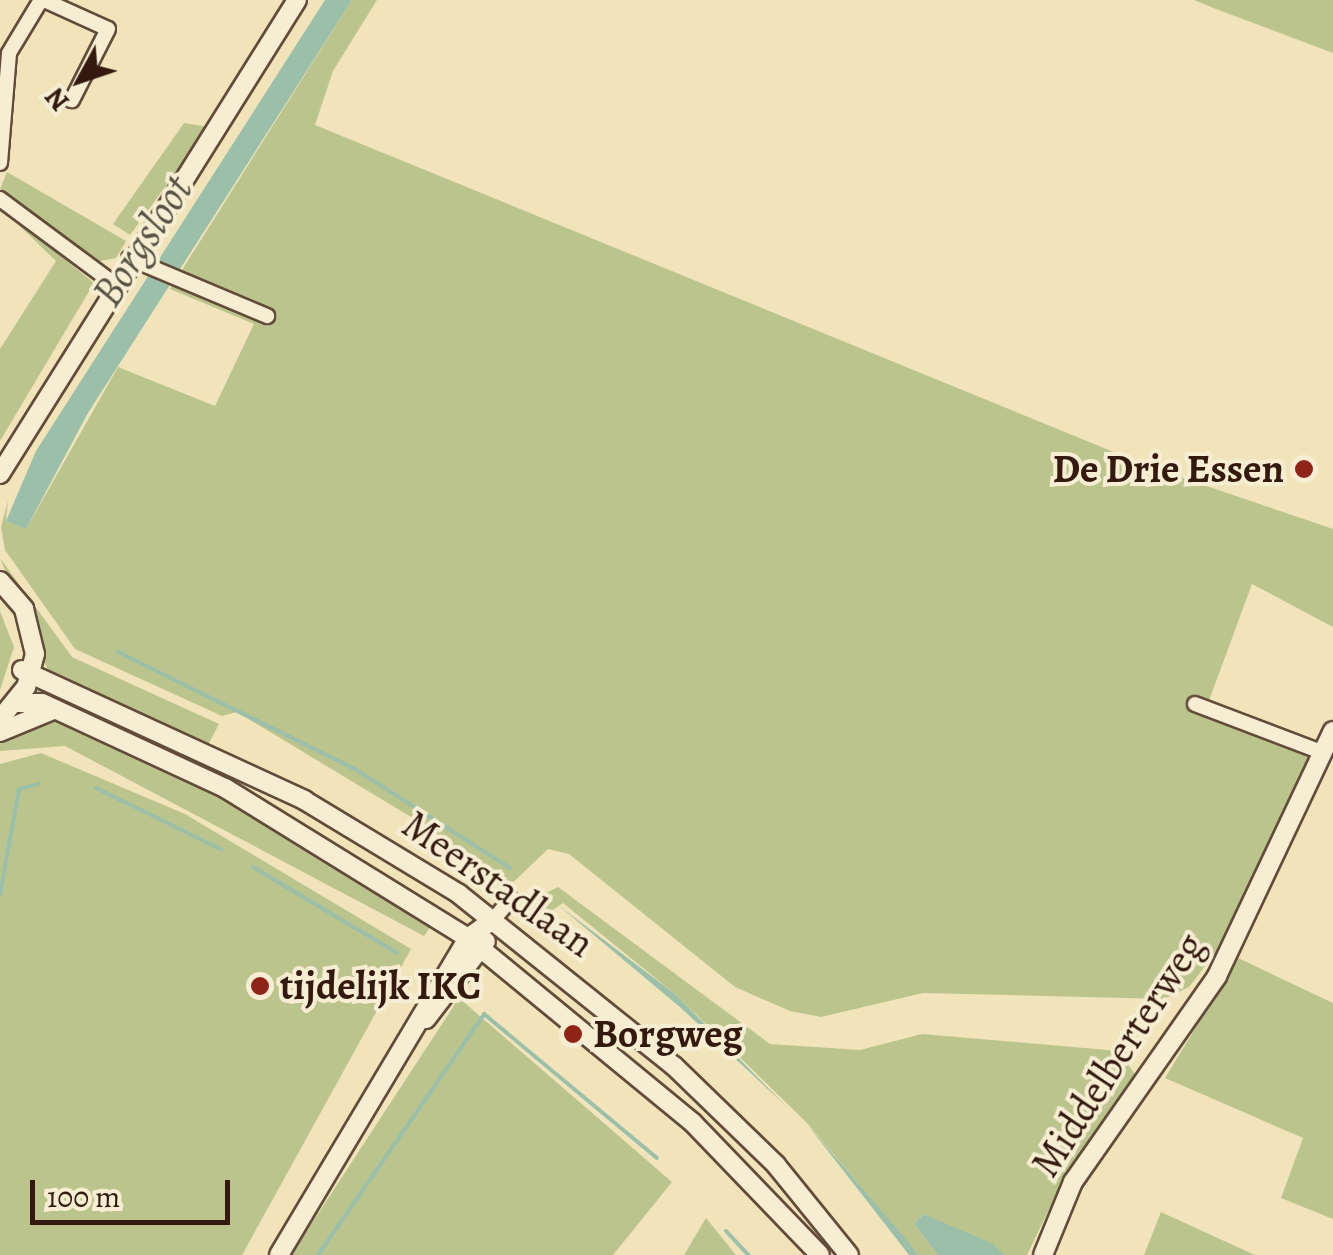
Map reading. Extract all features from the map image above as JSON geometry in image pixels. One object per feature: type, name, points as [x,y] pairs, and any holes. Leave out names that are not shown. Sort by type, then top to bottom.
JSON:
[{"type":"main road","points":[[0,474],[113,283],[297,0]]},
{"type":"main road","points":[[0,581],[30,623],[27,672],[0,732]]},
{"type":"main road","points":[[0,594],[23,632],[27,672]]},
{"type":"main road","name":"Meerstadlaan","points":[[27,672],[318,808],[494,920],[714,1103],[848,1255]]},
{"type":"main road","name":"Meerstadlaan","points":[[9,711],[55,710],[296,827],[475,943],[694,1122],[820,1255]]},
{"type":"main road","name":"Middelberterweg","points":[[1043,1255],[1072,1182],[1216,976],[1333,731]]},
{"type":"main road","points":[[279,1255],[475,943],[494,920]]},
{"type":"street","points":[[0,163],[10,53],[42,0],[108,29],[72,100]]},
{"type":"street","points":[[0,199],[113,283]]},
{"type":"street","points":[[129,258],[267,316]]},
{"type":"street","points":[[1195,704],[1324,754]]},
{"type":"street","points":[[494,920],[511,900]]},
{"type":"shaded area","points":[[325,0],[352,0],[88,413],[26,529],[6,521],[36,451]]},
{"type":"shaded area","points":[[352,0],[377,0],[333,71],[315,125],[1148,466],[1333,529],[1333,627],[1252,584],[1204,714],[1313,757],[1229,935],[1189,987],[1164,999],[923,993],[821,1017],[790,1011],[735,987],[569,854],[548,849],[505,890],[431,829],[237,712],[222,716],[75,649],[5,550],[1,527],[8,501],[6,521],[26,529],[118,367],[215,406],[254,324],[170,289]]},
{"type":"shaded area","points":[[1194,0],[1333,0],[1333,53],[1216,9]]},
{"type":"shaded area","points":[[184,123],[209,127],[130,235],[113,224]]},
{"type":"shaded area","points":[[7,172],[126,241],[116,258],[94,262],[75,249],[0,189]]},
{"type":"shaded area","points":[[0,207],[94,283],[0,441],[0,349],[56,261]]},
{"type":"shaded area","points":[[0,558],[72,657],[219,724],[207,747],[50,675]]},
{"type":"shaded area","points":[[0,611],[14,647],[0,690]]},
{"type":"shaded area","points":[[34,684],[204,755],[196,770],[29,693]]},
{"type":"shaded area","points":[[52,718],[184,773],[434,921],[424,936],[65,746],[0,751],[0,738]]},
{"type":"shaded area","points":[[41,753],[185,814],[411,949],[242,1255],[0,1255],[0,764]]},
{"type":"shaded area","points":[[558,887],[770,1044],[860,1050],[922,1034],[1119,1051],[1138,1079],[1065,1176],[1027,1255],[1004,1255],[924,1214],[914,1224],[938,1255],[918,1255],[808,1124],[675,994],[563,903],[544,916],[525,904]]},
{"type":"shaded area","points":[[558,905],[675,994],[788,1108],[681,1008]]},
{"type":"shaded area","points":[[1238,958],[1333,1003],[1333,1219],[1281,1198],[1303,1138],[1165,1078]]},
{"type":"shaded area","points":[[459,998],[672,1182],[613,1255],[291,1255]]},
{"type":"shaded area","points":[[807,1124],[905,1238],[918,1255],[909,1255]]},
{"type":"shaded area","points":[[1161,1212],[1209,1234],[1255,1255],[1144,1255]]},
{"type":"shaded area","points":[[924,1214],[993,1244],[1004,1255],[938,1255],[914,1224]]},
{"type":"shaded area","points":[[706,1218],[736,1255],[684,1255]]},
{"type":"waterway","points":[[118,652],[355,769],[510,868]]},
{"type":"waterway","points":[[0,894],[19,789],[39,784]]},
{"type":"waterway","points":[[96,788],[222,850]]},
{"type":"waterway","points":[[253,867],[397,953]]},
{"type":"waterway","points":[[318,1255],[484,1014],[657,1158]]},
{"type":"waterway","points":[[726,1231],[748,1255]]},
{"type":"place","name":"De Drie Essen","points":[[1304,469]]},
{"type":"place","name":"tijdelijk IKC","points":[[260,986]]},
{"type":"place","name":"Borgweg","points":[[573,1034]]},
{"type":"water label","name":"Borgsloot","points":[[142,241]]}]
